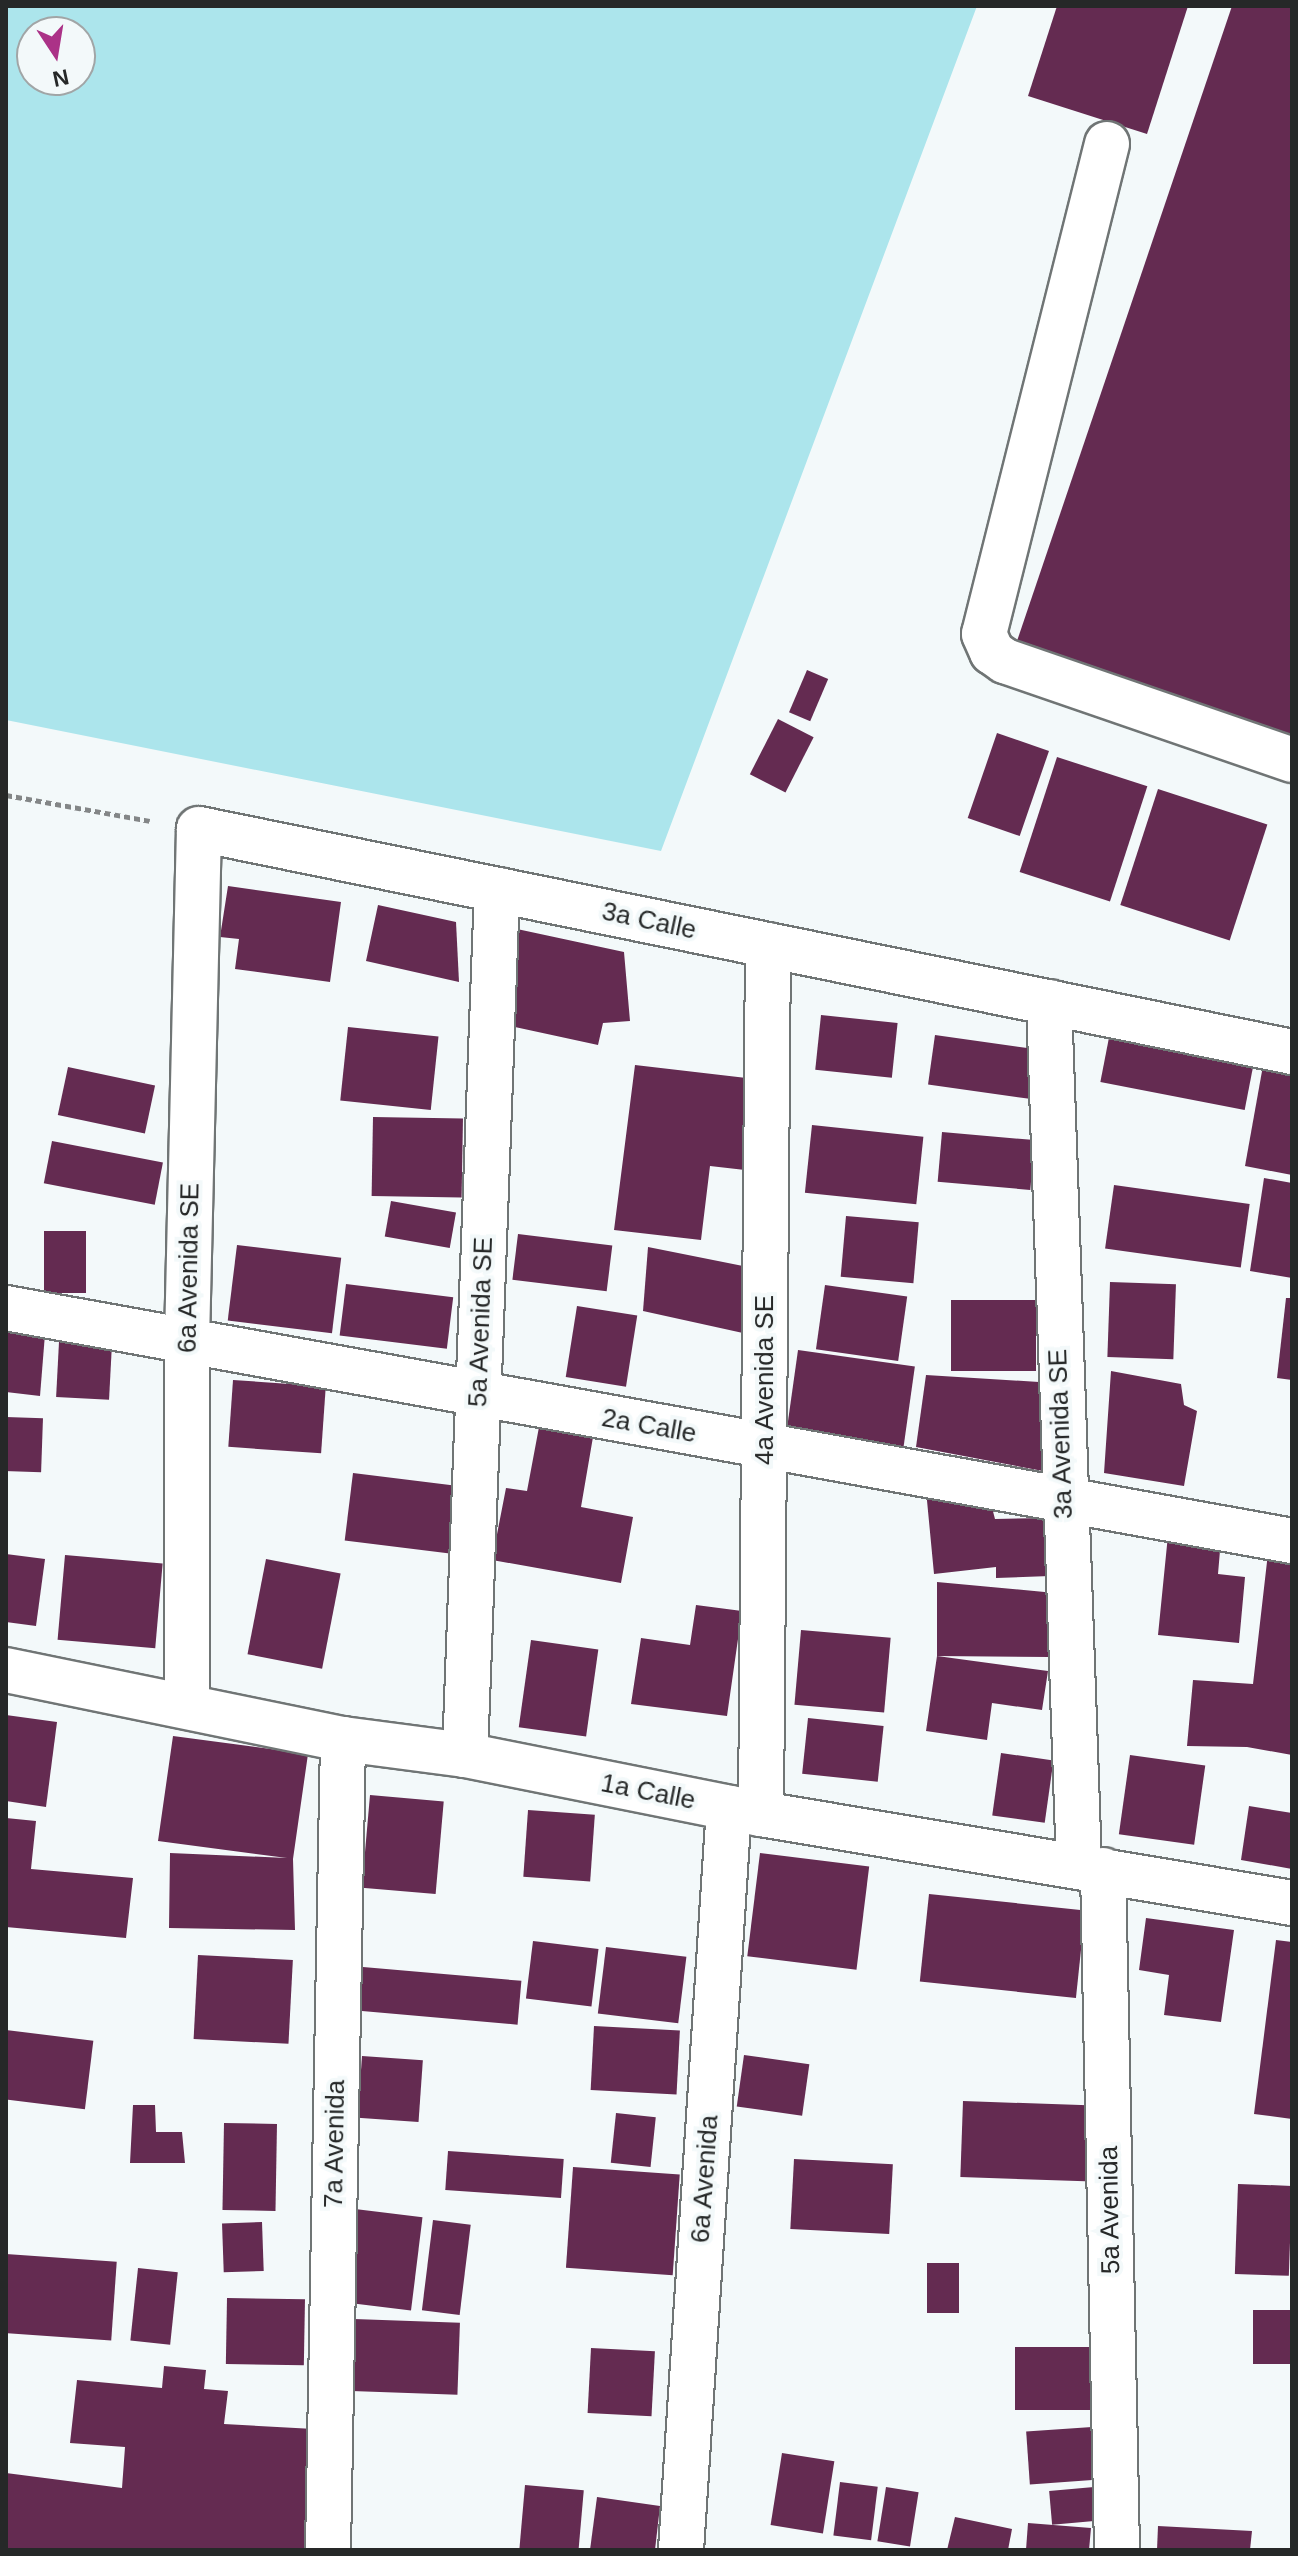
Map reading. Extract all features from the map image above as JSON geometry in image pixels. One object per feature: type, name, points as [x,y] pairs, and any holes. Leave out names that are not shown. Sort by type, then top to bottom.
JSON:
[{"type":"street","points":[[1107,144],[984,634],[992,652],[1005,661],[1292,760]]},
{"type":"street","name":"3a Calle","points":[[199,829],[1292,1052]]},
{"type":"street","name":"6a Avenida SE","points":[[187,1706],[187,1341],[199,829]]},
{"type":"street","name":"5a Avenida SE","points":[[465,1755],[497,890]]},
{"type":"street","name":"4a Avenida SE","points":[[745,1811],[765,1447],[768,945]]},
{"type":"street","name":"3a Avenida SE","points":[[1049,1002],[1063,1499],[1091,1868]]},
{"type":"street","name":"2a Calle","points":[[6,1308],[1292,1541]]},
{"type":"street","name":"1a Calle","points":[[6,1670],[343,1739],[465,1755],[745,1811],[1292,1903]]},
{"type":"street","name":"7a Avenida","points":[[328,2550],[343,1739]]},
{"type":"street","name":"6a Avenida","points":[[681,2550],[745,1811]]},
{"type":"street","name":"5a Avenida","points":[[1091,1868],[1117,2550]]},
{"type":"path","points":[[6,795],[199,829]]},
{"type":"shaded area","points":[[6,6],[977,6],[661,851],[6,720]]},
{"type":"building","points":[[1057,6],[1188,6],[1147,134],[1028,96]]},
{"type":"building","points":[[1232,6],[1292,6],[1290,742],[1014,650]]},
{"type":"building","points":[[807,670],[828,679],[810,721],[789,712]]},
{"type":"building","points":[[778,719],[814,737],[785,792],[750,774]]},
{"type":"building","points":[[997,733],[1049,751],[1020,836],[968,818]]},
{"type":"building","points":[[1057,757],[1147,786],[1110,901],[1020,872]]},
{"type":"building","points":[[1158,789],[1267,825],[1230,941],[1120,905]]},
{"type":"building","points":[[228,886],[341,902],[330,982],[235,969],[239,939],[220,937]]},
{"type":"building","points":[[378,905],[456,922],[459,982],[366,961]]},
{"type":"building","points":[[517,929],[624,952],[630,1021],[603,1023],[598,1045],[497,1023]]},
{"type":"building","points":[[821,1015],[898,1023],[892,1078],[815,1070]]},
{"type":"building","points":[[1112,1022],[1256,1050],[1245,1110],[1100,1082]]},
{"type":"building","points":[[348,1027],[439,1037],[431,1110],[340,1101]]},
{"type":"building","points":[[935,1035],[1044,1050],[1037,1100],[928,1085]]},
{"type":"building","points":[[1264,1060],[1292,1064],[1292,1175],[1245,1166]]},
{"type":"building","points":[[635,1065],[755,1079],[745,1170],[710,1166],[701,1240],[614,1230]]},
{"type":"building","points":[[68,1067],[155,1086],[145,1133],[58,1115]]},
{"type":"building","points":[[373,1117],[463,1119],[462,1198],[372,1196]]},
{"type":"building","points":[[812,1125],[923,1137],[916,1204],[805,1193]]},
{"type":"building","points":[[942,1132],[1035,1140],[1030,1190],[938,1182]]},
{"type":"building","points":[[52,1141],[163,1163],[155,1205],[44,1183]]},
{"type":"building","points":[[1264,1178],[1292,1183],[1292,1278],[1250,1271]]},
{"type":"building","points":[[1114,1185],[1250,1204],[1241,1267],[1105,1248]]},
{"type":"building","points":[[391,1201],[456,1212],[450,1248],[385,1236]]},
{"type":"building","points":[[846,1216],[919,1222],[913,1283],[841,1277]]},
{"type":"building","points":[[44,1231],[86,1231],[86,1293],[44,1293]]},
{"type":"building","points":[[518,1234],[612,1246],[607,1291],[512,1280]]},
{"type":"building","points":[[237,1245],[341,1258],[332,1333],[228,1320]]},
{"type":"building","points":[[648,1247],[748,1267],[752,1335],[643,1311]]},
{"type":"building","points":[[1110,1282],[1176,1284],[1173,1359],[1107,1357]]},
{"type":"building","points":[[346,1284],[453,1297],[447,1349],[340,1336]]},
{"type":"building","points":[[825,1285],[907,1297],[898,1361],[816,1349]]},
{"type":"building","points":[[1286,1298],[1292,1298],[1292,1380],[1277,1378]]},
{"type":"building","points":[[951,1300],[1036,1300],[1036,1371],[951,1371]]},
{"type":"building","points":[[577,1306],[637,1316],[626,1387],[566,1377]]},
{"type":"building","points":[[6,1330],[45,1334],[40,1396],[6,1392]]},
{"type":"building","points":[[59,1342],[112,1345],[109,1400],[56,1397]]},
{"type":"building","points":[[798,1350],[915,1366],[904,1447],[787,1430]]},
{"type":"building","points":[[1111,1371],[1181,1384],[1184,1405],[1197,1411],[1184,1486],[1104,1473]]},
{"type":"building","points":[[926,1375],[1039,1382],[1043,1471],[916,1447]]},
{"type":"building","points":[[233,1380],[326,1386],[321,1453],[228,1447]]},
{"type":"building","points":[[6,1417],[43,1418],[41,1472],[6,1471]]},
{"type":"building","points":[[539,1427],[593,1437],[581,1507],[633,1517],[621,1583],[492,1560],[506,1488],[527,1491]]},
{"type":"building","points":[[353,1473],[464,1487],[456,1554],[345,1540]]},
{"type":"building","points":[[926,1490],[990,1500],[995,1519],[1048,1518],[1050,1576],[996,1578],[996,1567],[934,1574]]},
{"type":"building","points":[[1168,1535],[1221,1539],[1218,1574],[1245,1577],[1239,1643],[1158,1635]]},
{"type":"building","points":[[1268,1553],[1292,1556],[1292,1755],[1247,1747],[1187,1746],[1193,1680],[1253,1684]]},
{"type":"building","points":[[6,1554],[45,1559],[36,1626],[6,1622]]},
{"type":"building","points":[[65,1555],[163,1564],[155,1648],[58,1640]]},
{"type":"building","points":[[266,1559],[341,1574],[322,1669],[247,1654]]},
{"type":"building","points":[[937,1582],[1055,1593],[1050,1657],[937,1656]]},
{"type":"building","points":[[696,1605],[742,1611],[727,1716],[631,1704],[641,1638],[690,1645]]},
{"type":"building","points":[[801,1630],[891,1638],[884,1713],[794,1705]]},
{"type":"building","points":[[531,1640],[598,1649],[586,1737],[519,1727]]},
{"type":"building","points":[[937,1656],[1048,1671],[1042,1710],[992,1703],[987,1740],[926,1731]]},
{"type":"building","points":[[6,1715],[57,1722],[46,1807],[6,1801]]},
{"type":"building","points":[[808,1718],[884,1726],[878,1782],[802,1774]]},
{"type":"building","points":[[173,1736],[308,1754],[293,1859],[295,1930],[169,1928],[170,1853],[287,1858],[158,1841]]},
{"type":"building","points":[[1001,1753],[1053,1760],[1045,1823],[992,1815]]},
{"type":"building","points":[[1130,1755],[1205,1766],[1194,1845],[1119,1834]]},
{"type":"building","points":[[370,1795],[444,1801],[436,1894],[362,1888]]},
{"type":"building","points":[[1249,1806],[1292,1813],[1292,1869],[1241,1860]]},
{"type":"building","points":[[528,1810],[595,1815],[590,1882],[523,1877]]},
{"type":"building","points":[[6,1818],[36,1821],[31,1869],[133,1878],[126,1938],[6,1927]]},
{"type":"building","points":[[760,1853],[869,1866],[857,1970],[747,1956]]},
{"type":"building","points":[[929,1894],[1085,1910],[1076,1998],[920,1982]]},
{"type":"building","points":[[1146,1918],[1234,1930],[1221,2022],[1164,2015],[1169,1975],[1139,1970]]},
{"type":"building","points":[[1276,1940],[1292,1942],[1292,2119],[1254,2114]]},
{"type":"building","points":[[533,1941],[599,1949],[591,2007],[526,1999]]},
{"type":"building","points":[[606,1947],[686,1957],[678,2023],[598,2014]]},
{"type":"building","points":[[198,1955],[293,1960],[288,2044],[194,2039]]},
{"type":"building","points":[[363,1967],[521,1981],[518,2025],[359,2011]]},
{"type":"building","points":[[594,2026],[680,2031],[677,2094],[591,2090]]},
{"type":"building","points":[[6,2030],[93,2041],[85,2109],[6,2100]]},
{"type":"building","points":[[744,2055],[809,2064],[802,2116],[737,2106]]},
{"type":"building","points":[[362,2056],[423,2060],[419,2122],[358,2118]]},
{"type":"building","points":[[963,2101],[1088,2105],[1085,2181],[960,2177]]},
{"type":"building","points":[[133,2105],[155,2105],[156,2132],[182,2132],[185,2163],[130,2163]]},
{"type":"building","points":[[616,2113],[656,2117],[651,2167],[611,2163]]},
{"type":"building","points":[[224,2123],[277,2124],[275,2211],[222,2210]]},
{"type":"building","points":[[448,2151],[564,2159],[561,2198],[445,2190]]},
{"type":"building","points":[[794,2159],[893,2164],[889,2234],[790,2229]]},
{"type":"building","points":[[573,2167],[680,2174],[673,2275],[566,2268]]},
{"type":"building","points":[[1238,2184],[1292,2186],[1289,2276],[1235,2274]]},
{"type":"building","points":[[355,2209],[422,2217],[411,2311],[344,2302]]},
{"type":"building","points":[[433,2220],[471,2225],[460,2315],[422,2310]]},
{"type":"building","points":[[262,2222],[264,2271],[224,2272],[222,2223]]},
{"type":"building","points":[[6,2254],[117,2262],[111,2341],[6,2333]]},
{"type":"building","points":[[927,2263],[959,2263],[959,2313],[927,2313]]},
{"type":"building","points":[[138,2268],[178,2272],[170,2345],[130,2341]]},
{"type":"building","points":[[227,2298],[305,2299],[304,2365],[226,2364]]},
{"type":"building","points":[[1253,2310],[1292,2310],[1292,2364],[1253,2364]]},
{"type":"building","points":[[354,2319],[460,2323],[457,2395],[351,2391]]},
{"type":"building","points":[[1015,2347],[1099,2347],[1099,2410],[1015,2410]]},
{"type":"building","points":[[591,2348],[655,2351],[652,2416],[588,2413]]},
{"type":"building","points":[[164,2366],[206,2370],[204,2389],[228,2391],[224,2424],[314,2429],[307,2550],[6,2550],[6,2473],[122,2488],[125,2447],[70,2443],[77,2380],[162,2388]]},
{"type":"building","points":[[1092,2427],[1096,2480],[1030,2484],[1026,2432]]},
{"type":"building","points":[[782,2453],[834,2461],[823,2533],[771,2525]]},
{"type":"building","points":[[840,2482],[878,2487],[871,2540],[833,2536]]},
{"type":"building","points":[[525,2485],[584,2490],[579,2550],[519,2550]]},
{"type":"building","points":[[886,2487],[919,2492],[910,2546],[877,2541]]},
{"type":"building","points":[[1094,2487],[1097,2521],[1052,2525],[1049,2491]]},
{"type":"building","points":[[597,2497],[660,2506],[655,2550],[590,2550]]},
{"type":"building","points":[[955,2517],[1012,2529],[1008,2550],[947,2550]]},
{"type":"building","points":[[1028,2523],[1091,2528],[1089,2550],[1026,2550]]},
{"type":"building","points":[[1158,2526],[1252,2531],[1250,2550],[1157,2550]]}]
